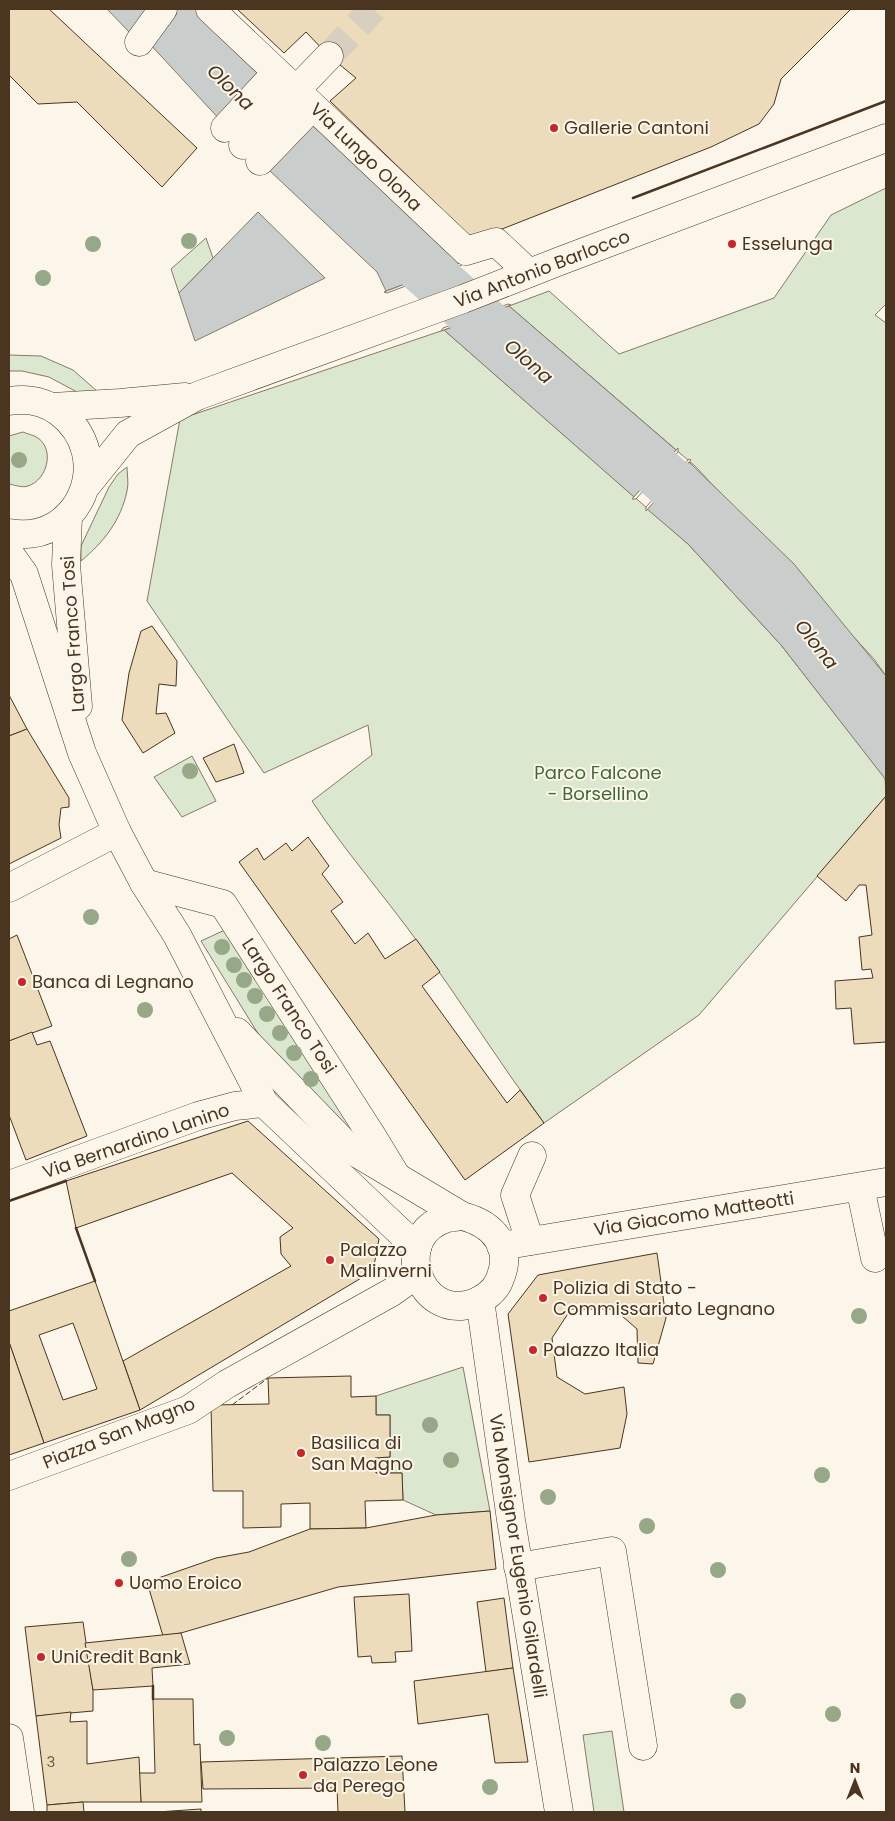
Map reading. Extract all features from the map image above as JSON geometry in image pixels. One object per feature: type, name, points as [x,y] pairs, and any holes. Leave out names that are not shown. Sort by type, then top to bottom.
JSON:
[{"type":"street","points":[[139,42],[163,9]]},
{"type":"street","name":"Via Lungo Olona","points":[[210,9],[466,251],[496,242],[529,273]]},
{"type":"street","points":[[243,145],[329,56]]},
{"type":"street","name":"Via Antonio Barlocco","points":[[87,485],[128,434],[197,396],[414,318],[886,138]]},
{"type":"street","name":"Via Antonio Barlocco","points":[[52,407],[120,404],[197,396]]},
{"type":"street","points":[[9,401],[36,401],[52,407],[70,421],[83,440],[89,462],[87,485],[79,502],[68,516],[54,526],[37,533],[18,535],[9,533]]},
{"type":"street","name":"Largo Franco Tosi","points":[[68,516],[66,565],[82,753]]},
{"type":"street","name":"Largo Franco Tosi","points":[[9,553],[24,574],[82,753],[117,832],[144,883],[177,936],[264,1103],[417,1261],[422,1286],[431,1295],[442,1302],[455,1305],[468,1305],[480,1300]]},
{"type":"street","points":[[9,888],[117,832]]},
{"type":"street","name":"Largo Franco Tosi","points":[[144,883],[223,904],[398,1178]]},
{"type":"street","name":"Largo Franco Tosi","points":[[217,1012],[350,1149],[462,1216],[476,1220],[489,1227],[502,1246]]},
{"type":"street","name":"Via Bernardino Lanino","points":[[9,1185],[198,1116],[235,1106],[264,1103]]},
{"type":"street","points":[[530,1240],[514,1195],[532,1156]]},
{"type":"street","name":"Via Giacomo Matteotti","points":[[502,1246],[886,1182]]},
{"type":"street","points":[[860,1186],[875,1258]]},
{"type":"street","points":[[417,1261],[423,1235],[434,1224],[447,1218],[462,1216]]},
{"type":"street","points":[[480,1300],[490,1293],[498,1283],[503,1271],[502,1246]]},
{"type":"street","name":"Piazza San Magno","points":[[9,1476],[188,1410],[227,1384],[392,1292],[417,1261]]},
{"type":"street","name":"Via Monsignor Eugenio Gilardelli","points":[[480,1300],[518,1567],[558,1812]]},
{"type":"street","points":[[518,1567],[612,1551],[643,1746]]},
{"type":"street","points":[[9,1738],[20,1812]]},
{"type":"green space","points":[[886,188],[886,304],[875,315],[886,323],[886,676],[874,659],[696,467],[509,306],[549,291],[619,354],[774,298],[831,215]]},
{"type":"green space","points":[[206,238],[213,258],[179,293],[171,269]]},
{"type":"green space","name":"Parco Falcone - Borsellino","points":[[444,330],[688,544],[781,645],[885,778],[886,796],[699,1015],[544,1123],[417,941],[337,837],[312,801],[372,755],[368,725],[264,773],[147,601],[180,419]]},
{"type":"green space","points":[[9,355],[41,356],[73,370],[98,392],[77,392],[49,377],[22,371],[9,371]]},
{"type":"green space","points":[[23,432],[36,437],[43,443],[47,457],[44,471],[40,478],[35,483],[24,487],[9,484],[9,436]]},
{"type":"green space","points":[[127,467],[128,488],[121,512],[104,538],[81,561],[81,546],[109,487],[118,474]]},
{"type":"green space","points":[[192,756],[216,801],[182,817],[154,777]]},
{"type":"green space","points":[[227,929],[362,1141],[262,1040],[201,941]]},
{"type":"green space","points":[[463,1367],[490,1511],[436,1515],[403,1500],[402,1473],[376,1473],[375,1458],[390,1457],[390,1415],[376,1415],[376,1396]]},
{"type":"green space","points":[[612,1731],[624,1812],[594,1812],[583,1735]]},
{"type":"water","points":[[107,9],[152,9],[132,35]]},
{"type":"water","points":[[175,9],[195,9],[266,76],[221,121],[149,43]]},
{"type":"water","points":[[312,123],[461,263],[386,291],[377,272],[269,170]]},
{"type":"water","points":[[258,212],[325,278],[195,341],[179,293]]},
{"type":"water","points":[[509,306],[676,450],[634,497],[444,330]]},
{"type":"water","points":[[689,462],[794,564],[886,676],[886,780],[781,645],[688,544],[647,509]]},
{"type":"pier","points":[[463,262],[462,265],[387,293],[384,292]]},
{"type":"pier","points":[[508,304],[511,305],[441,331],[443,328]]},
{"type":"pier","points":[[678,448],[678,452],[636,499],[632,499]]},
{"type":"pier","points":[[689,459],[691,460],[646,511],[646,507]]},
{"type":"building","points":[[9,9],[49,9],[197,148],[162,187],[77,102],[38,104],[9,75]]},
{"type":"building","name":"Gallerie Cantoni","points":[[237,9],[851,9],[781,79],[774,104],[759,124],[711,147],[474,240],[330,101],[356,78],[329,56],[306,32],[284,53]]},
{"type":"building","points":[[152,626],[177,661],[176,686],[159,684],[156,714],[166,713],[175,733],[143,753],[122,720],[129,673],[141,631]]},
{"type":"building","points":[[9,695],[27,729],[9,736]]},
{"type":"building","points":[[27,729],[69,798],[69,807],[61,808],[59,825],[61,838],[9,864],[9,736]]},
{"type":"building","points":[[234,744],[244,773],[216,782],[203,758]]},
{"type":"building","points":[[886,796],[886,1042],[854,1044],[851,1008],[836,1009],[835,981],[873,978],[871,969],[862,970],[859,937],[872,935],[866,885],[859,885],[846,901],[817,876]]},
{"type":"building","points":[[308,837],[329,866],[322,874],[343,902],[331,911],[355,944],[368,933],[385,959],[416,939],[440,972],[422,986],[507,1103],[520,1090],[544,1123],[465,1180],[239,862],[257,848],[264,860],[286,843],[292,851]]},
{"type":"building","name":"Banca di Legnano","points":[[17,935],[52,1026],[9,1041],[9,939]]},
{"type":"building","points":[[32,1032],[37,1045],[50,1041],[87,1136],[26,1160],[9,1115],[9,1041]]},
{"type":"building","name":"Palazzo Malinverni","points":[[248,1121],[379,1239],[373,1271],[140,1410],[123,1361],[291,1266],[281,1254],[280,1237],[293,1228],[232,1173],[76,1228],[66,1181]]},
{"type":"building","name":"Palazzo Italia","points":[[657,1253],[666,1318],[653,1364],[638,1363],[637,1329],[614,1309],[571,1309],[552,1338],[557,1377],[585,1394],[624,1387],[627,1414],[620,1448],[529,1462],[508,1314],[538,1275]]},
{"type":"building","points":[[95,1281],[140,1410],[44,1443],[9,1342],[9,1311]],"holes":[[[73,1323],[97,1389],[63,1400],[39,1335]]]},
{"type":"building","points":[[9,1342],[44,1443],[9,1455]]},
{"type":"building","name":"Basilica di San Magno","points":[[351,1376],[351,1397],[376,1396],[376,1415],[390,1415],[390,1457],[375,1458],[376,1473],[402,1473],[403,1500],[365,1501],[366,1528],[310,1529],[310,1503],[281,1504],[281,1527],[243,1528],[243,1491],[213,1491],[211,1405],[269,1404],[268,1378]]},
{"type":"building","points":[[490,1511],[496,1569],[338,1587],[181,1633],[163,1636],[147,1582],[216,1558],[249,1552],[310,1529],[366,1528],[436,1515]]},
{"type":"building","points":[[409,1594],[412,1651],[395,1652],[396,1662],[372,1663],[371,1656],[358,1657],[354,1597]]},
{"type":"building","points":[[504,1598],[513,1668],[486,1672],[477,1602]]},
{"type":"building","points":[[83,1622],[93,1690],[93,1711],[36,1716],[25,1627]]},
{"type":"building","points":[[181,1633],[190,1664],[152,1668],[153,1686],[93,1690],[85,1643]]},
{"type":"building","points":[[513,1668],[528,1762],[495,1763],[488,1714],[418,1724],[414,1681]]},
{"type":"building","points":[[153,1699],[193,1699],[194,1745],[200,1744],[202,1802],[141,1802],[139,1773],[155,1773]]},
{"type":"building","points":[[71,1712],[70,1722],[87,1721],[87,1764],[139,1757],[141,1802],[83,1802],[47,1805],[36,1716]]},
{"type":"building","name":"Palazzo Leone da Perego","points":[[402,1756],[405,1812],[338,1812],[337,1788],[203,1789],[201,1762]]},
{"type":"building","points":[[83,1802],[84,1812],[47,1812],[47,1805]]},
{"type":"building","points":[[201,1809],[201,1812],[157,1812]]},
{"type":"waterway","name":"Olona","points":[[376,226],[532,366]]},
{"type":"waterway","name":"Olona","points":[[601,424],[679,491],[723,535]]},
{"type":"tunnel","points":[[329,56],[373,9]]},
{"type":"fence","points":[[232,1405],[268,1378]]},
{"type":"wall","points":[[633,198],[886,101]]},
{"type":"wall","points":[[9,1201],[66,1181]]},
{"type":"wall","points":[[76,1228],[95,1281]]},
{"type":"wall","points":[[153,1686],[153,1699]]},
{"type":"place","name":"Gallerie Cantoni","points":[[554,128]]},
{"type":"place","name":"Esselunga","points":[[732,244]]},
{"type":"place","name":"Banca di Legnano","points":[[22,982]]},
{"type":"place","name":"Palazzo Malinverni","points":[[330,1260]]},
{"type":"place","name":"Polizia di Stato - Commissariato Legnano","points":[[543,1298]]},
{"type":"place","name":"Palazzo Italia","points":[[533,1350]]},
{"type":"place","name":"Basilica di San Magno","points":[[301,1453]]},
{"type":"place","name":"Uomo Eroico","points":[[119,1583]]},
{"type":"place","name":"UniCredit Bank","points":[[41,1657]]},
{"type":"place","name":"Palazzo Leone da Perego","points":[[303,1775]]}]
